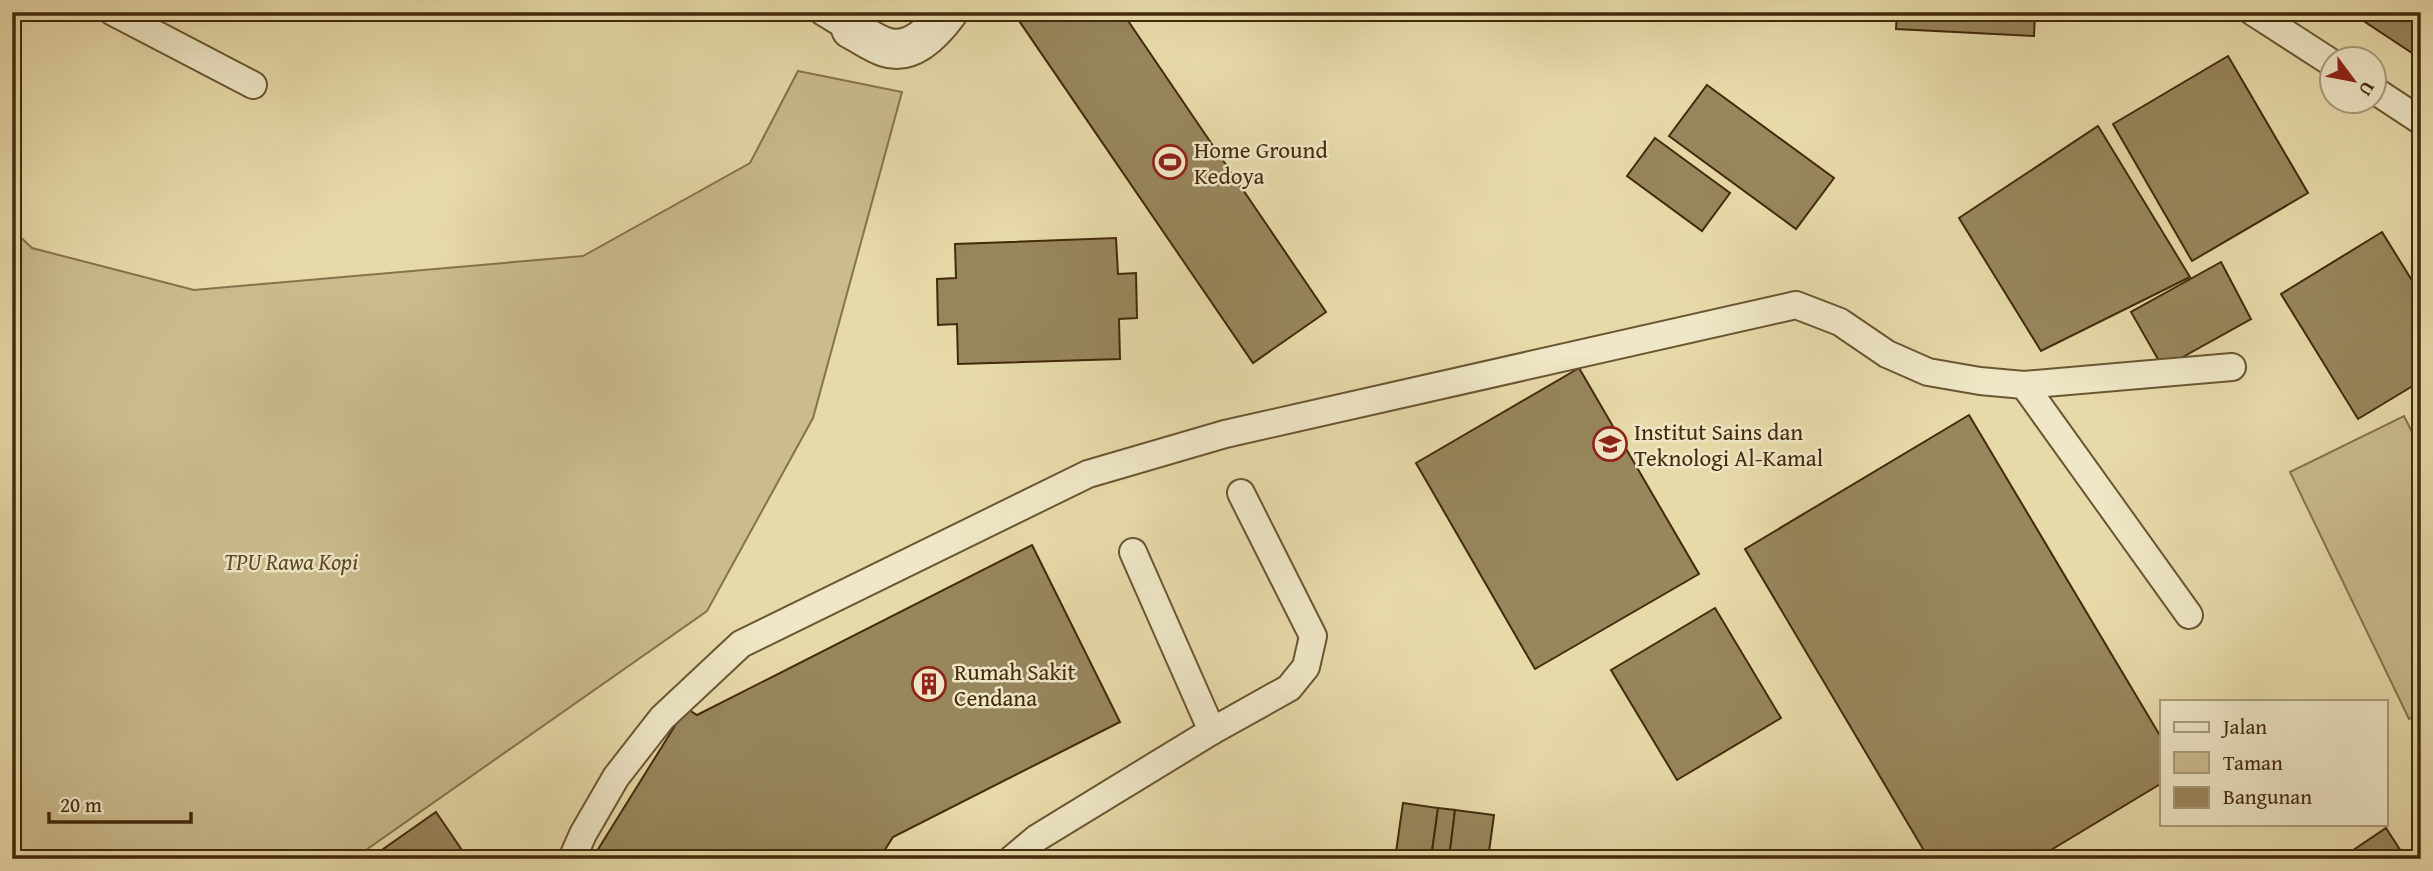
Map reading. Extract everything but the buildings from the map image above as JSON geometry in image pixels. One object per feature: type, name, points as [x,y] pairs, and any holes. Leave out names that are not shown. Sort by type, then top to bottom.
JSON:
[{"type":"street","points":[[845,18],[886,48],[906,48],[926,38],[948,12]]},
{"type":"lane","points":[[113,12],[253,85]]},
{"type":"lane","points":[[2253,12],[2318,54]]},
{"type":"lane","points":[[2388,99],[2421,121]]},
{"type":"lane","points":[[572,859],[583,834],[616,777],[662,718],[741,644],[1088,474],[1225,434],[1796,305],[1839,322],[1887,354],[1928,372],[1980,382],[2024,385],[2232,367]]},
{"type":"lane","points":[[2024,385],[2189,615]]},
{"type":"lane","points":[[1012,859],[1037,838],[1212,731],[1289,688],[1306,667],[1313,636],[1241,493]]},
{"type":"lane","points":[[1133,552],[1212,731]]},
{"type":"green space","name":"TPU Rawa Kopi","points":[[798,71],[902,92],[813,418],[707,611],[353,859],[12,859],[12,229],[32,248],[194,290],[583,256],[750,163]]},
{"type":"green space","points":[[2404,416],[2421,450],[2421,713],[2409,719],[2290,472]]},
{"type":"place","name":"Home Ground Kedoya","points":[[1170,162]]},
{"type":"place","name":"Institut Sains dan Teknologi Al-Kamal","points":[[1610,444]]},
{"type":"place","name":"Rumah Sakit Cendana","points":[[929,684]]}]
